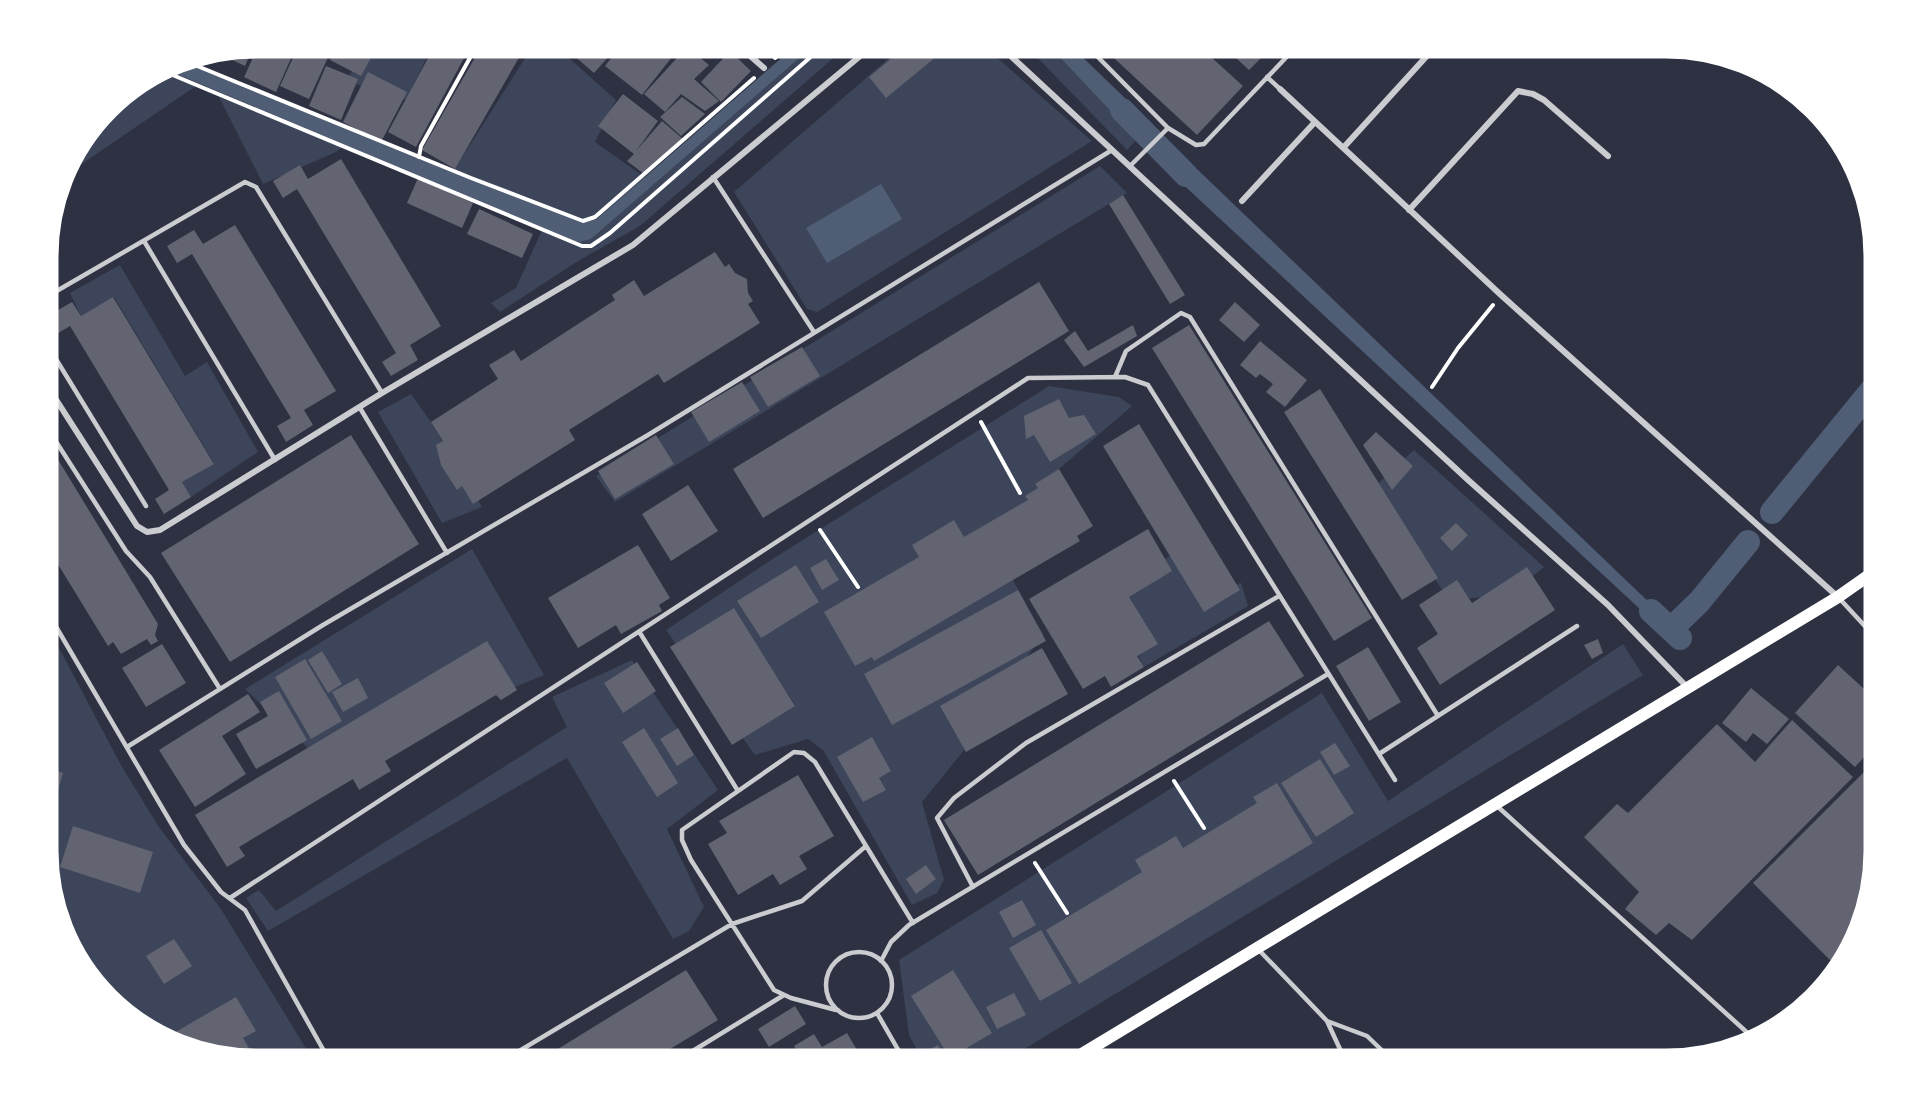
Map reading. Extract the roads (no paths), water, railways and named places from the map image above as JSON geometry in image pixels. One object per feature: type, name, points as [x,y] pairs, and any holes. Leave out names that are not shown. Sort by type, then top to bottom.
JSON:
[{"type":"main road","points":[[1089,1050],[1865,579]]},
{"type":"street","points":[[752,57],[764,68]]},
{"type":"street","points":[[57,401],[137,526],[147,532],[160,530],[382,393],[633,245],[858,57]]},
{"type":"street","points":[[1013,57],[1608,606],[1688,688]]},
{"type":"street","points":[[1344,147],[1425,57]]},
{"type":"street","points":[[1280,89],[1501,295],[1838,597]]},
{"type":"street","points":[[1408,210],[1518,91],[1533,94],[1544,100],[1608,156]]},
{"type":"street","points":[[1242,201],[1316,122]]},
{"type":"lane","points":[[1099,57],[1168,128],[1196,145],[1204,144],[1286,57]]},
{"type":"lane","points":[[1267,77],[1280,89]]},
{"type":"lane","points":[[1130,166],[1168,128]]},
{"type":"lane","points":[[127,747],[447,553],[648,435],[1112,150]]},
{"type":"lane","points":[[713,177],[814,332]]},
{"type":"lane","points":[[57,291],[245,182],[256,187],[382,393]]},
{"type":"lane","points":[[144,241],[275,460]]},
{"type":"lane","points":[[1115,377],[1125,351],[1180,314],[1190,317],[1438,716]]},
{"type":"lane","points":[[57,361],[146,506]]},
{"type":"lane","points":[[230,898],[1029,378],[1125,377],[1148,385],[1395,780]]},
{"type":"lane","points":[[360,408],[447,553]]},
{"type":"lane","points":[[57,443],[126,551],[150,577],[220,689]]},
{"type":"lane","points":[[973,887],[937,818],[954,798],[1026,743],[1279,596]]},
{"type":"lane","points":[[1838,597],[1865,626]]},
{"type":"lane","points":[[1379,754],[1577,626]]},
{"type":"lane","points":[[57,628],[184,845],[221,891],[245,910],[322,1050]]},
{"type":"lane","points":[[640,633],[738,791]]},
{"type":"lane","points":[[881,961],[891,942],[913,923],[1328,674]]},
{"type":"lane","points":[[836,1010],[829,1001],[825,980],[836,961],[856,952],[867,953],[881,961],[890,975],[891,996],[877,1013],[856,1019],[836,1010],[774,990],[691,860],[682,840],[682,830],[794,752],[804,753],[815,762],[913,923]]},
{"type":"lane","points":[[1495,804],[1747,1032]]},
{"type":"lane","points":[[521,1050],[732,924],[802,901],[866,846]]},
{"type":"lane","points":[[1257,948],[1327,1021],[1340,1050]]},
{"type":"lane","points":[[694,1050],[784,995]]},
{"type":"lane","points":[[877,1013],[898,1050]]},
{"type":"lane","points":[[1327,1021],[1367,1035],[1382,1050]]},
{"type":"waterway","points":[[1122,110],[1186,175]]},
{"type":"waterway","points":[[1772,512],[1865,398]]},
{"type":"waterway","points":[[1671,629],[1699,602],[1748,542]]},
{"type":"waterway","points":[[1651,611],[1680,638]]}]
